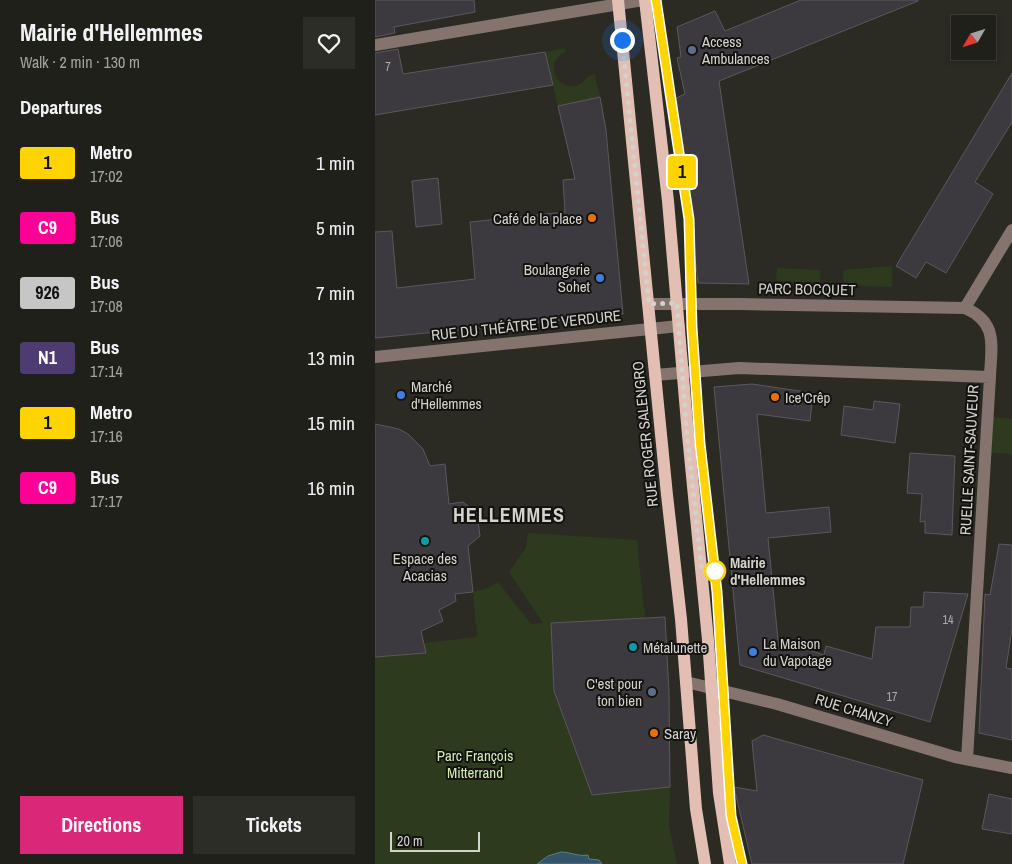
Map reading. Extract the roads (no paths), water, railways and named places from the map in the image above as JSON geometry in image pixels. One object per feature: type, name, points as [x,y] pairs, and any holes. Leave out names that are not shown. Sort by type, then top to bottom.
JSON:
[{"type":"main road","points":[[644,0],[664,158],[712,688],[719,793],[730,864]]},
{"type":"main road","name":"RUE ROGER SALENGRO","points":[[618,2],[686,682],[696,809],[705,864]]},
{"type":"street","points":[[375,45],[618,2],[644,0]]},
{"type":"street","points":[[990,377],[991,339],[989,329],[979,314],[965,308],[1012,230]]},
{"type":"street","name":"PARC BOCQUET","points":[[649,304],[965,308]]},
{"type":"street","name":"RUE DU THÉÂTRE DE VERDURE","points":[[375,357],[679,326]]},
{"type":"street","name":"RUELLE SAINT-SAUVEUR","points":[[655,375],[739,368],[990,377],[967,759]]},
{"type":"street","name":"RUE CHANZY","points":[[686,682],[777,704],[967,759],[1012,768]]},
{"type":"water","points":[[561,852],[588,855],[589,859],[599,860],[602,864],[537,864],[548,856]]},
{"type":"metro line","name":"1","points":[[656,0],[689,219],[692,328],[700,444],[717,592],[731,816],[742,864]]},
{"type":"place","name":"Access Ambulances","points":[[692,50]]},
{"type":"place","name":"Café de la place","points":[[592,218]]},
{"type":"place","name":"Boulangerie Sohet","points":[[600,278]]},
{"type":"place","name":"Marché d'Hellemmes","points":[[401,395]]},
{"type":"place","name":"Ice'Crêp","points":[[775,397]]},
{"type":"place","name":"Espace des Acacias","points":[[425,541]]},
{"type":"place","name":"Mairie d'Hellemmes","points":[[715,571]]},
{"type":"place","name":"Métalunette","points":[[633,647]]},
{"type":"place","name":"La Maison du Vapotage","points":[[753,652]]},
{"type":"place","name":"C'est pour ton bien","points":[[652,692]]},
{"type":"place","name":"Saray","points":[[654,733]]},
{"type":"district","name":"HELLEMMES","points":[[509,514]]},
{"type":"park label","name":"Parc François Mitterrand","points":[[475,764]]}]
